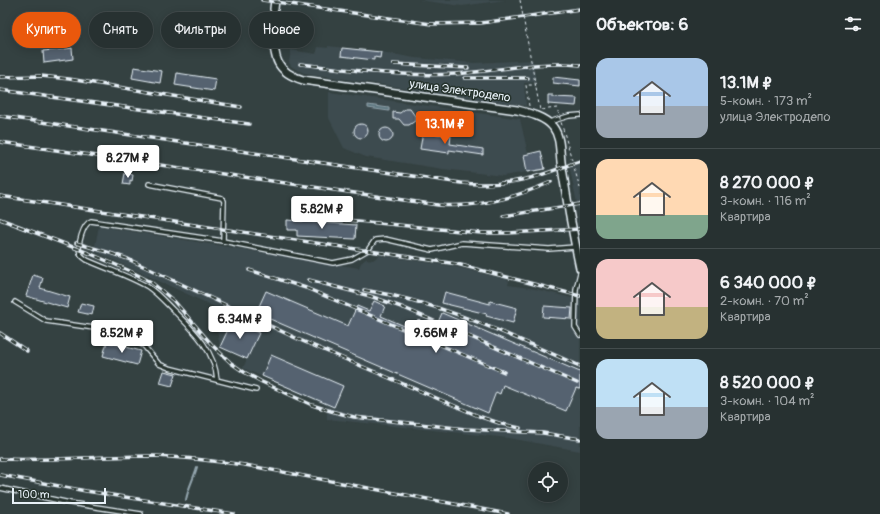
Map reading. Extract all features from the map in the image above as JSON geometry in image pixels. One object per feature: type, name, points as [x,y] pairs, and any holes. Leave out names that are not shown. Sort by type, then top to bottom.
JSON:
[{"type":"street","points":[[274,0],[274,9]]},
{"type":"street","name":"улица Электродепо","points":[[275,48],[279,65],[288,75],[294,78],[517,110],[534,115],[548,122]]},
{"type":"street","points":[[548,122],[556,133],[560,146],[561,167],[580,268]]},
{"type":"lane","points":[[548,122],[569,116],[580,115]]},
{"type":"lane","points":[[149,184],[222,198],[224,201],[223,241]]},
{"type":"lane","points":[[218,380],[213,360],[203,342],[159,296],[142,284],[87,260],[81,255],[79,249],[85,225],[91,221],[223,241],[333,263],[352,259],[368,250],[375,240],[385,239],[432,250],[462,243],[549,249],[575,247]]},
{"type":"lane","points":[[580,273],[576,289],[575,327],[580,335]]},
{"type":"lane","points":[[15,302],[46,321],[94,328],[135,341],[144,346],[152,357],[164,366],[256,390]]},
{"type":"lane","points":[[0,488],[141,514]]},
{"type":"path","points":[[520,0],[540,110],[557,108],[580,188]]},
{"type":"path","points":[[530,106],[526,85],[536,85]]},
{"type":"shaded area","points":[[419,0],[505,0],[462,6]]},
{"type":"shaded area","points":[[328,46],[381,52],[415,58],[474,63],[533,60],[536,82],[524,83],[526,106],[304,73],[291,66],[289,62],[291,50],[316,54],[318,47],[328,48]]},
{"type":"shaded area","points":[[329,92],[520,119],[528,154],[524,155],[527,172],[503,176],[443,169],[366,157],[344,148],[329,118]]},
{"type":"shaded area","points":[[580,160],[580,218],[569,164]]},
{"type":"shaded area","points":[[99,226],[359,268],[361,263],[366,259],[373,260],[380,255],[452,266],[506,279],[509,281],[508,285],[536,289],[580,300],[580,451],[509,438],[327,419],[327,406],[243,368],[247,359],[220,347],[213,306],[94,251]]},
{"type":"water","points":[[368,105],[389,108],[389,111],[368,108]]},
{"type":"building","points":[[72,48],[73,59],[44,63],[43,51]]},
{"type":"building","points":[[342,48],[381,52],[380,58],[374,57],[374,60],[341,56]]},
{"type":"building","points":[[134,67],[162,71],[160,83],[132,78]]},
{"type":"building","points":[[177,73],[216,79],[214,91],[175,85]]},
{"type":"building","points":[[553,77],[580,80],[580,86],[553,83]]},
{"type":"building","points":[[548,95],[553,95],[553,97],[577,98],[576,106],[548,104]]},
{"type":"building","points":[[405,109],[410,109],[415,116],[415,121],[409,125],[404,125],[399,119],[393,119],[393,112],[400,113]]},
{"type":"building","points":[[361,124],[366,126],[368,131],[366,136],[361,138],[356,136],[354,131],[356,126]]},
{"type":"building","points":[[386,128],[391,130],[393,135],[391,140],[386,142],[381,140],[379,135],[381,130]]},
{"type":"building","points":[[423,132],[451,136],[450,144],[483,149],[483,155],[449,150],[449,153],[420,149]]},
{"type":"building","points":[[541,151],[545,169],[527,172],[524,155]]},
{"type":"building","points":[[125,173],[133,175],[132,181],[130,180],[130,185],[123,184]]},
{"type":"building","points":[[287,220],[356,225],[355,239],[297,236],[297,230],[287,230]]},
{"type":"building","points":[[33,275],[43,278],[40,288],[70,297],[67,308],[26,296]]},
{"type":"building","points":[[266,291],[348,326],[357,306],[369,311],[374,301],[385,306],[381,316],[414,330],[418,320],[436,327],[442,313],[580,372],[580,389],[576,388],[566,411],[503,385],[500,394],[496,392],[488,413],[256,313]]},
{"type":"building","points":[[445,292],[490,304],[490,301],[517,308],[513,323],[486,316],[487,314],[442,303]]},
{"type":"building","points":[[81,303],[94,306],[92,315],[78,312]]},
{"type":"building","points":[[544,306],[572,308],[571,319],[543,317]]},
{"type":"building","points":[[232,321],[259,333],[247,359],[220,347]]},
{"type":"building","points":[[107,342],[141,351],[137,365],[103,356]]},
{"type":"building","points":[[271,355],[343,386],[334,407],[262,376]]},
{"type":"building","points":[[164,371],[176,374],[172,386],[160,383]]},
{"type":"waterway","points":[[186,500],[197,467]]},
{"type":"railway","points":[[262,0],[431,24],[481,23],[580,9]]},
{"type":"railway","points":[[300,64],[339,69],[416,75],[471,73],[548,64],[580,65]]},
{"type":"railway","points":[[393,64],[468,68]]},
{"type":"railway","points":[[0,77],[41,76],[69,79],[241,107]]},
{"type":"railway","points":[[465,78],[528,78]]},
{"type":"railway","points":[[0,90],[249,124]]},
{"type":"railway","points":[[0,116],[461,183],[494,184],[518,181],[580,161]]},
{"type":"railway","points":[[0,142],[438,205],[453,206],[496,201],[523,193],[551,182]]},
{"type":"railway","points":[[0,196],[457,264],[580,296]]},
{"type":"railway","points":[[503,216],[580,204]]},
{"type":"railway","points":[[326,218],[481,233],[580,229]]},
{"type":"railway","points":[[0,219],[24,228]]},
{"type":"railway","points":[[18,226],[91,254],[151,282],[174,301],[213,346],[231,363],[262,382],[312,405],[354,417],[466,429],[543,433],[580,439]]},
{"type":"railway","points":[[76,243],[128,259],[300,340],[481,417],[520,428]]},
{"type":"railway","points":[[249,270],[306,288],[504,372]]},
{"type":"railway","points":[[309,280],[370,296],[404,308],[577,383]]},
{"type":"railway","points":[[364,290],[392,295],[447,311],[501,331],[580,366]]},
{"type":"railway","points":[[0,333],[27,351]]},
{"type":"railway","points":[[0,459],[153,456],[199,459],[245,465],[508,514]]},
{"type":"railway","points":[[0,475],[86,491],[234,514]]}]
